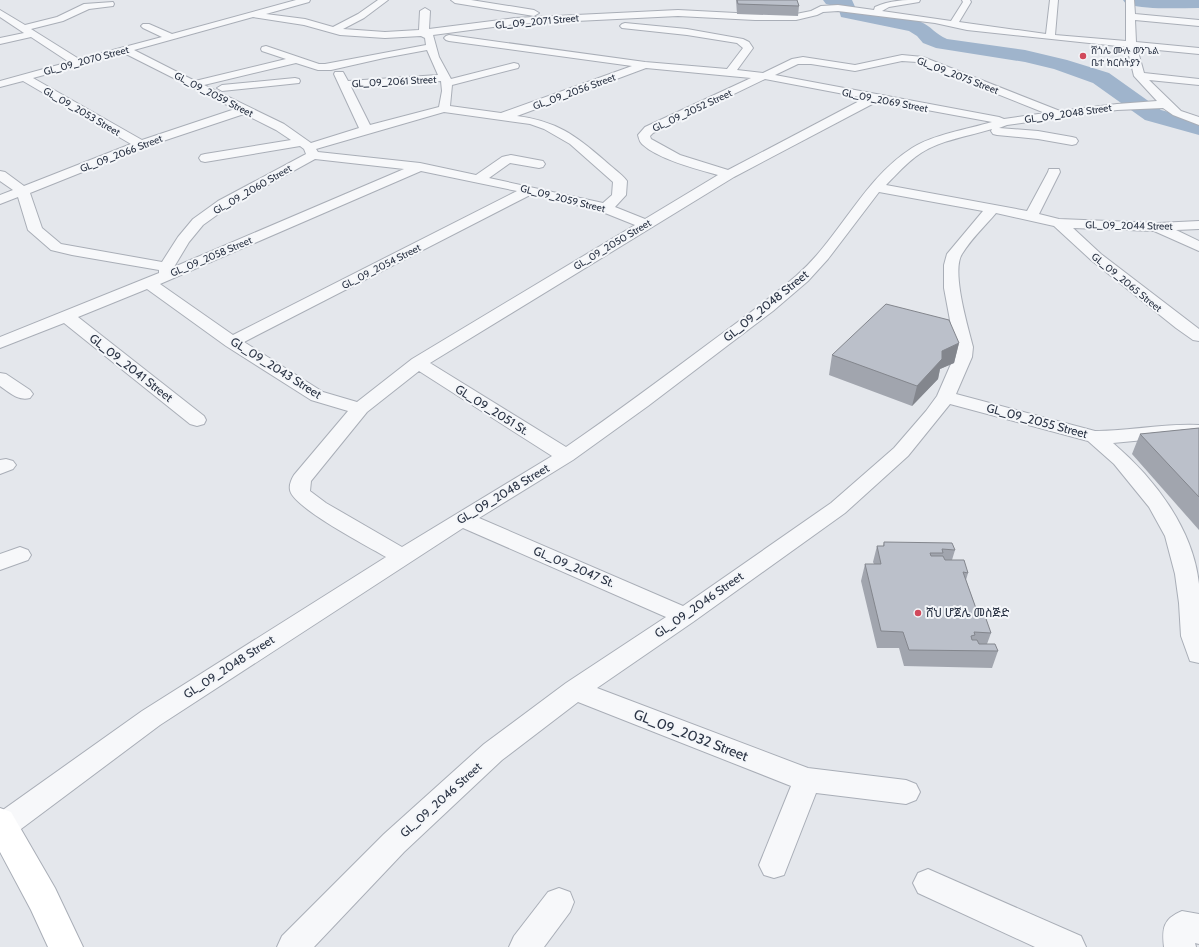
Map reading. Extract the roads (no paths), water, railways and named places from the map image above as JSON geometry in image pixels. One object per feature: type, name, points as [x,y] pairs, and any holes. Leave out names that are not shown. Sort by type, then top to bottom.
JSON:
[{"type":"main road","points":[[1,824],[43,899],[66,947]]},
{"type":"street","name":"GL_09_2070 Street","points":[[0,84],[306,0]]},
{"type":"street","points":[[334,30],[361,16],[384,0]]},
{"type":"street","points":[[455,0],[568,18],[687,32],[740,41],[746,44],[748,48],[730,73]]},
{"type":"street","points":[[873,12],[887,5],[916,0]]},
{"type":"street","points":[[953,24],[967,2],[966,0]]},
{"type":"street","points":[[1050,37],[1054,0]]},
{"type":"street","points":[[1130,0],[1132,17],[1132,45],[1139,76],[1166,104],[1177,113],[1199,121]]},
{"type":"street","points":[[23,28],[60,19],[86,6],[110,4]]},
{"type":"street","name":"GL_09_2071 Street","points":[[254,15],[305,22],[348,33],[385,34],[428,39],[468,28],[515,21],[678,13],[781,18],[805,16],[814,14],[821,9],[838,8],[935,20],[953,24],[1050,37],[1199,51]]},
{"type":"street","points":[[425,11],[428,39],[445,81],[447,94],[444,110],[531,121],[548,126],[574,141],[620,182],[618,198],[605,208]]},
{"type":"street","points":[[515,21],[524,11]]},
{"type":"street","points":[[0,13],[76,62]]},
{"type":"street","points":[[361,16],[376,17]]},
{"type":"street","points":[[1132,17],[1199,23]]},
{"type":"street","points":[[146,26],[171,37]]},
{"type":"street","points":[[676,41],[687,32]]},
{"type":"street","points":[[0,41],[31,34]]},
{"type":"street","name":"GL_09_2069 Street","points":[[428,39],[452,38],[644,65],[764,76],[1006,122]]},
{"type":"street","points":[[266,49],[318,67],[336,66],[369,58],[428,39]]},
{"type":"street","points":[[530,49],[542,39]]},
{"type":"street","name":"GL_09_2059 Street","points":[[125,50],[280,127],[308,148],[420,166],[530,190],[605,208],[645,224]]},
{"type":"street","name":"GL_09_2075 Street","points":[[764,76],[796,61],[803,60],[855,68],[910,57],[919,59],[1058,114]]},
{"type":"street","points":[[200,87],[295,60]]},
{"type":"street","name":"GL_09_2056 Street","points":[[503,117],[644,65]]},
{"type":"street","name":"GL_09_2061 Street","points":[[336,66],[366,130]]},
{"type":"street","name":"GL_09_2061 Street","points":[[344,84],[445,81],[514,66]]},
{"type":"street","name":"GL_09_2052 Street","points":[[729,174],[679,160],[658,150],[646,141],[644,135],[649,130],[764,76]]},
{"type":"street","points":[[1139,76],[1199,82]]},
{"type":"street","name":"GL_09_2053 Street","points":[[23,77],[141,144]]},
{"type":"street","points":[[200,87],[295,81]]},
{"type":"street","name":"GL_09_2050 Street","points":[[360,408],[418,363],[645,224],[729,174],[874,98]]},
{"type":"street","name":"GL_09_2048 Street","points":[[1,824],[151,718],[270,640],[403,558],[462,519],[566,456],[648,398],[767,308],[803,278],[823,256],[876,187],[900,163],[917,150],[972,130],[1006,122],[1117,107],[1166,104]]},
{"type":"street","name":"GL_09_2066 Street","points":[[0,200],[141,144],[244,110]]},
{"type":"street","name":"GL_09_2059 Street","points":[[205,158],[308,148],[366,130],[444,110]]},
{"type":"street","name":"GL_09_2048 Street","points":[[972,130],[1038,135],[1072,141]]},
{"type":"street","name":"GL_09_2060 Street","points":[[167,271],[183,240],[198,222],[308,148]]},
{"type":"street","points":[[479,179],[506,160],[511,159],[539,164]]},
{"type":"street","name":"GL_09_2058 Street","points":[[0,342],[149,283],[167,271],[420,166]]},
{"type":"street","points":[[1031,216],[1054,172]]},
{"type":"street","points":[[0,175],[23,191],[35,230],[56,247],[167,271]]},
{"type":"street","name":"GL_09_2044 Street","points":[[876,187],[993,208],[1059,223],[1158,227],[1199,225]]},
{"type":"street","name":"GL_09_2054 Street","points":[[232,342],[530,190]]},
{"type":"street","name":"GL_09_2046 Street","points":[[293,947],[394,843],[493,752],[575,690],[685,616],[838,508],[901,452],[933,415],[946,397],[963,357],[964,347],[952,280],[952,263],[954,254],[993,208]]},
{"type":"street","name":"GL_09_2065 Street","points":[[1059,223],[1096,258],[1182,325],[1199,336]]},
{"type":"street","points":[[1158,227],[1199,247]]},
{"type":"street","name":"GL_09_2043 Street","points":[[149,283],[232,342],[317,396],[337,403],[360,408]]},
{"type":"street","name":"GL_09_2041 Street","points":[[66,316],[197,420]]},
{"type":"street","name":"GL_09_2051 St.","points":[[418,363],[566,456]]},
{"type":"street","points":[[0,378],[24,394]]},
{"type":"street","name":"GL_09_2055 Street","points":[[946,397],[1095,437],[1121,460],[1158,504],[1176,536],[1186,574],[1191,602],[1193,636],[1199,654]]},
{"type":"street","points":[[360,408],[301,480],[300,491],[305,498],[320,508],[403,558]]},
{"type":"street","points":[[1095,437],[1117,437],[1186,430],[1199,432]]},
{"type":"street","name":"GL_09_2047 St.","points":[[462,519],[685,616]]},
{"type":"street","points":[[0,562],[20,555]]},
{"type":"street","name":"GL_09_2032 Street","points":[[575,690],[807,780],[906,792]]},
{"type":"street","points":[[774,864],[807,780]]},
{"type":"street","points":[[928,882],[1070,947]]},
{"type":"street","points":[[525,947],[559,902]]},
{"type":"street","points":[[1180,947],[1178,931],[1182,926],[1199,929]]},
{"type":"waterway","points":[[832,0],[846,4],[848,13],[873,19],[899,22],[916,27],[924,32],[930,39],[943,44],[1025,56],[1060,64],[1101,78],[1153,115],[1199,128]]},
{"type":"waterway","points":[[1132,0],[1164,3],[1199,3]]},
{"type":"place","name":"ሸጎሌ ሙሉ ወንጌል ቤተ ክርስትያን","points":[[1083,56]]},
{"type":"place","name":"ሸህ ሆጀሌ መስጅድ","points":[[918,613]]}]
